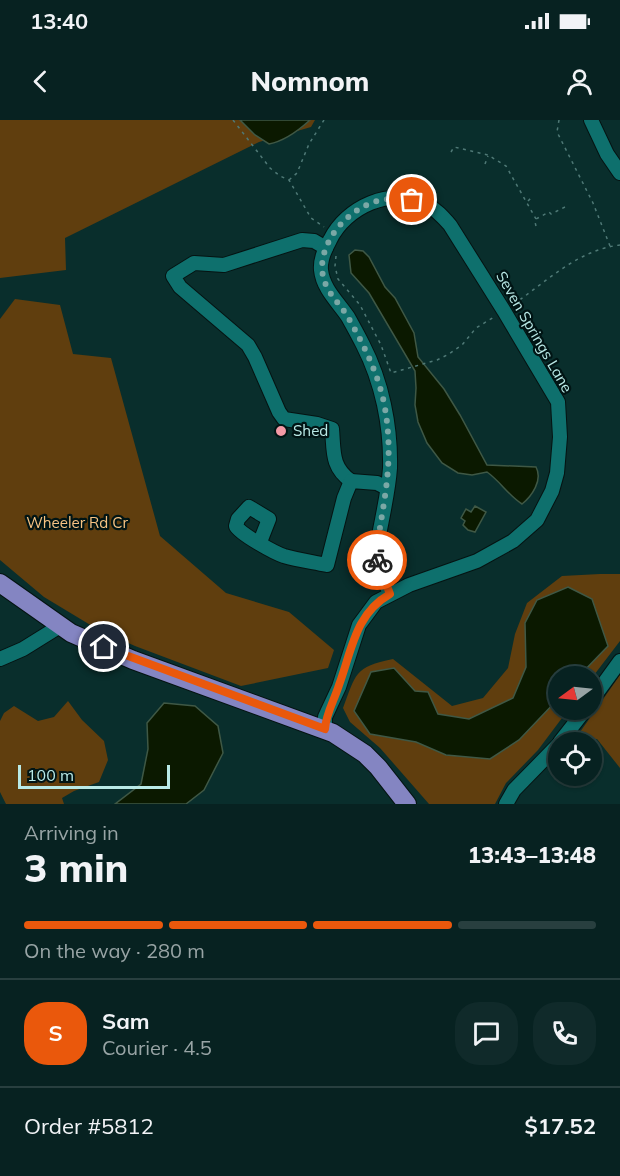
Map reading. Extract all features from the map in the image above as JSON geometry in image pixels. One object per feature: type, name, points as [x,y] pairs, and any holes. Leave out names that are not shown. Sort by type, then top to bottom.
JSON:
[{"type":"main road","points":[[0,583],[71,633],[133,660],[325,729],[365,753],[407,804]]},
{"type":"street","points":[[591,120],[607,154],[620,173]]},
{"type":"street","name":"Seven Springs Lane","points":[[325,729],[326,717],[339,687],[359,625],[376,602],[409,585],[477,561],[513,541],[537,520],[552,491],[557,473],[558,402],[450,225],[441,214],[426,204],[399,198],[381,199],[364,205],[340,225],[326,248],[321,271],[324,283],[348,317],[363,346],[383,400],[390,468],[376,553],[377,564],[390,594]]},
{"type":"street","points":[[326,248],[314,241],[302,240],[224,265],[194,263],[173,276],[180,287],[248,345],[284,419],[317,424],[332,429],[338,470],[351,481],[377,483],[387,488]]},
{"type":"street","points":[[260,542],[283,556],[327,565],[344,498],[351,481]]},
{"type":"street","points":[[0,659],[23,649],[60,626]]},
{"type":"street","points":[[602,686],[620,661]]},
{"type":"street","points":[[568,732],[577,720]]},
{"type":"street","points":[[506,804],[514,790],[548,755]]},
{"type":"path","points":[[289,180],[297,173],[309,144],[324,120]]},
{"type":"path","points":[[559,120],[557,132],[593,204],[610,247]]},
{"type":"path","points":[[451,152],[454,147],[488,155],[506,165],[536,219],[537,226]]},
{"type":"path","points":[[485,164],[488,155]]},
{"type":"path","points":[[527,202],[532,197]]},
{"type":"path","points":[[536,219],[549,212],[551,214],[565,207],[567,209]]},
{"type":"path","points":[[410,368],[437,360],[462,345],[476,328],[504,311],[572,262],[594,251],[620,245]]},
{"type":"green space","points":[[0,120],[315,120],[311,127],[259,142],[65,238],[66,270],[0,278]]},
{"type":"green space","name":"Wheeler Rd Cr","points":[[15,299],[60,305],[73,354],[111,358],[160,536],[226,593],[289,612],[334,650],[328,668],[241,686],[135,646],[97,629],[44,597],[0,560],[0,319]]},
{"type":"green space","points":[[620,574],[620,641],[601,666],[548,666],[548,720],[560,720],[552,732],[548,732],[548,737],[538,750],[506,783],[495,804],[429,804],[380,748],[350,722],[343,708],[354,680],[363,669],[393,659],[452,706],[483,698],[508,668],[515,634],[527,603],[562,576]]},
{"type":"green space","points":[[620,675],[620,768],[602,745],[602,732],[580,732],[588,720],[602,720],[602,701]]},
{"type":"green space","points":[[68,701],[82,720],[104,741],[108,760],[99,782],[62,798],[64,804],[6,804],[0,792],[0,721],[4,713],[14,706],[38,721],[54,717]]},
{"type":"shaded area","points":[[240,120],[310,120],[291,135],[269,144],[255,135]]},
{"type":"shaded area","points":[[355,250],[363,251],[369,257],[385,287],[395,298],[414,333],[418,357],[444,389],[487,465],[536,467],[537,482],[529,497],[522,504],[487,472],[472,475],[458,473],[442,463],[427,443],[418,422],[415,405],[415,371],[369,293],[351,273],[349,255]]},
{"type":"shaded area","points":[[475,506],[486,512],[475,532],[463,525],[465,521],[461,518],[466,509],[471,512]]},
{"type":"shaded area","points":[[568,587],[592,599],[608,646],[589,666],[548,666],[548,710],[519,740],[490,759],[446,755],[416,742],[370,734],[354,711],[371,672],[394,668],[415,691],[428,692],[438,714],[469,719],[513,698],[526,667],[525,623],[537,600]]},
{"type":"shaded area","points":[[164,703],[195,706],[218,726],[223,753],[204,790],[186,804],[115,804],[141,784],[148,749],[147,723]]},
{"type":"way so far","points":[[377,560],[376,553],[390,468],[383,400],[372,365],[363,346],[348,317],[329,292],[321,271],[324,250],[333,233],[351,214],[364,205],[381,199],[412,200]]},
{"type":"place","name":"Shed","points":[[281,431]]},
{"type":"route","points":[[104,647],[133,660],[325,729],[326,717],[339,687],[359,625],[376,602],[390,594],[377,560]]}]
